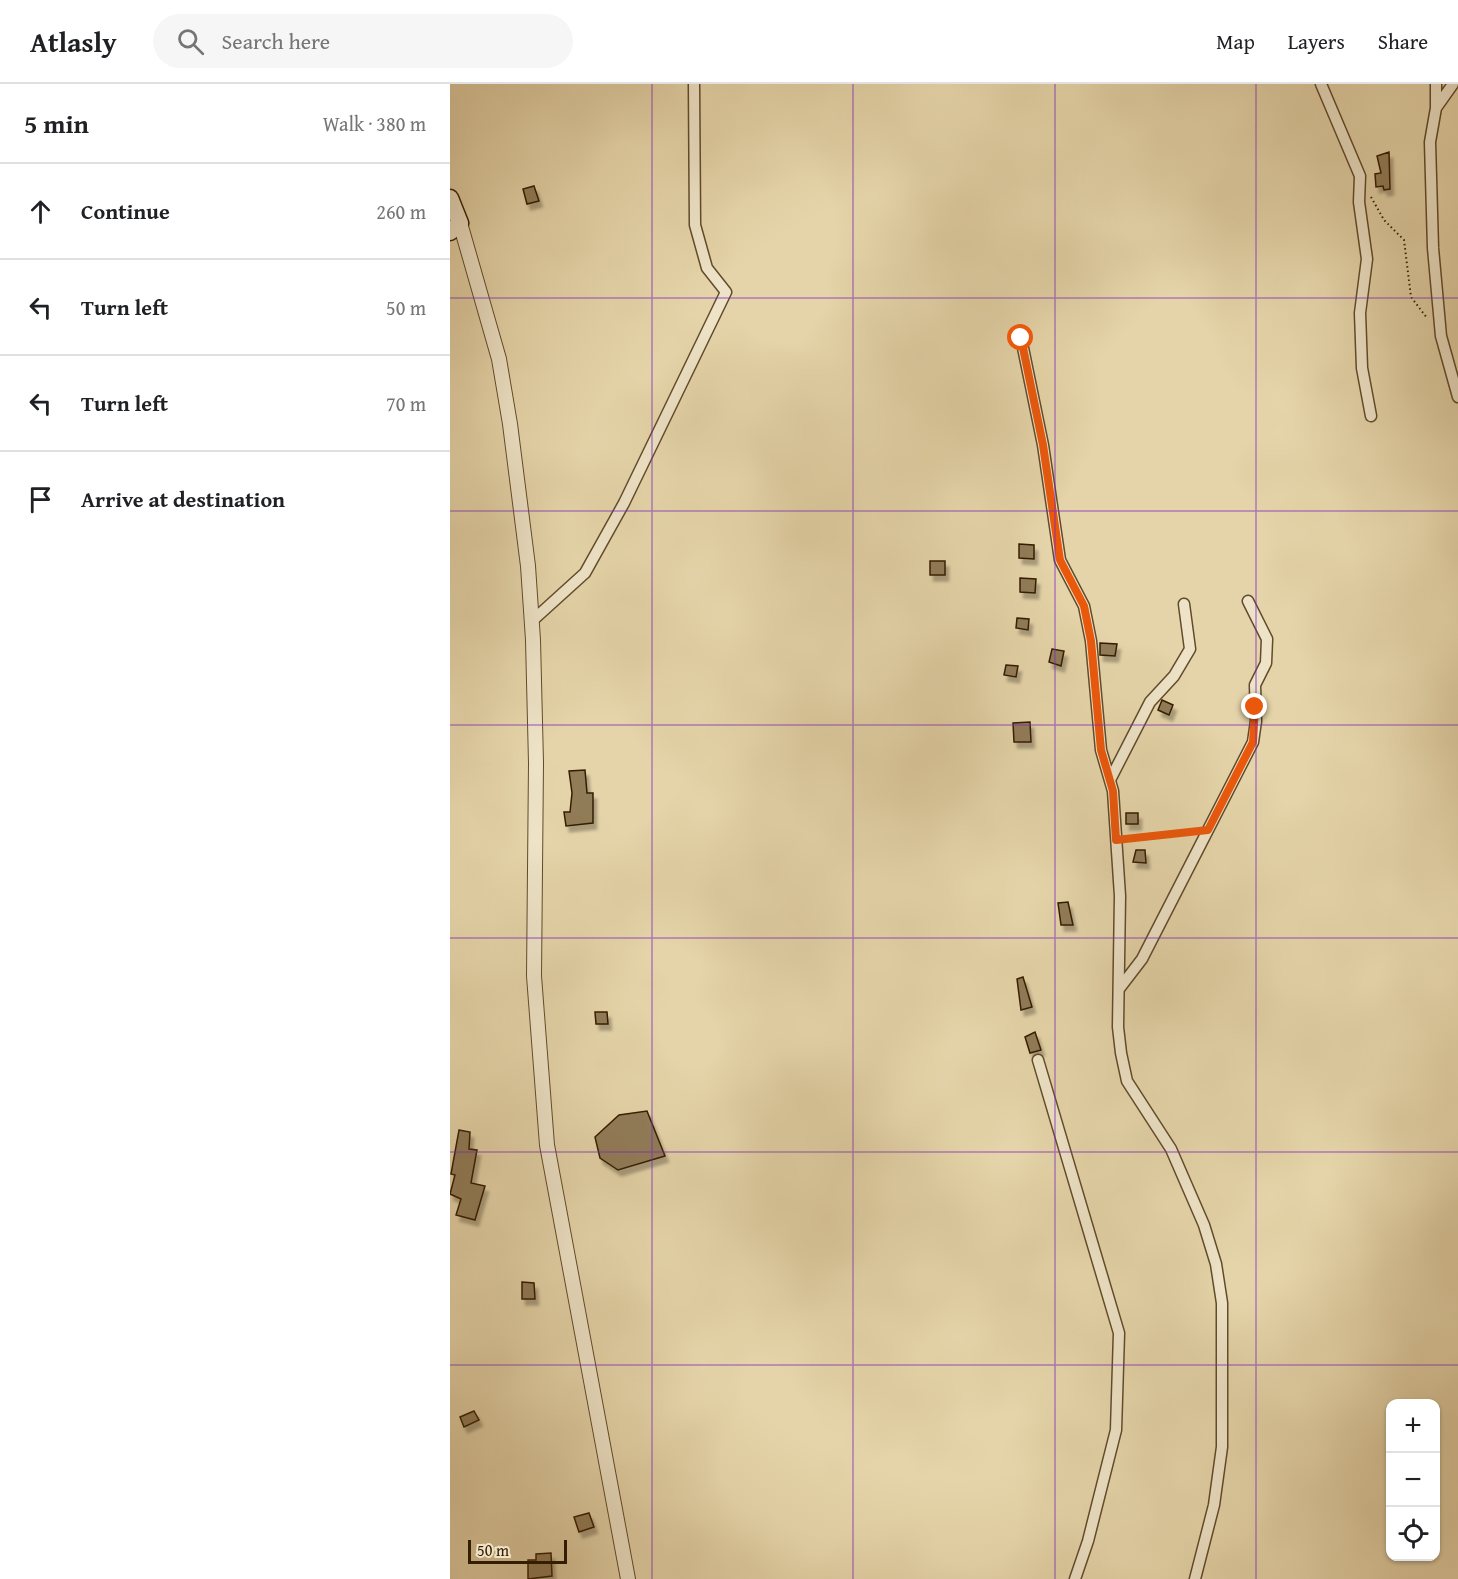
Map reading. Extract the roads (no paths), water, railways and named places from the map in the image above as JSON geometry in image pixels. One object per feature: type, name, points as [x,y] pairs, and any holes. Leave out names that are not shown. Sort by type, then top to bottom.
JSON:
[{"type":"main road","points":[[450,198],[455,227]]},
{"type":"street","points":[[532,621],[585,573],[624,503],[726,292],[707,268],[695,225],[694,84]]},
{"type":"street","points":[[1321,84],[1360,176],[1359,202],[1367,259],[1360,324],[1362,368],[1371,416]]},
{"type":"street","points":[[1436,84],[1436,108],[1430,142],[1433,248],[1441,336],[1458,397]]},
{"type":"street","points":[[1436,108],[1453,84]]},
{"type":"street","points":[[455,227],[499,359],[521,502],[532,621],[536,763],[534,976],[548,1145],[628,1579]]},
{"type":"street","points":[[1021,338],[1043,445],[1060,560],[1084,606],[1091,641],[1101,750],[1110,780],[1116,819],[1120,896],[1118,1027],[1126,1081],[1171,1149],[1204,1225],[1216,1263],[1222,1303],[1222,1447],[1214,1505],[1195,1579]]},
{"type":"street","points":[[1119,989],[1142,959],[1253,742],[1256,721],[1255,685],[1266,663],[1267,639],[1248,601]]},
{"type":"street","points":[[1110,780],[1150,702],[1174,676],[1190,650],[1184,604]]},
{"type":"street","points":[[1038,1060],[1119,1333],[1116,1430],[1088,1541],[1075,1579]]}]
